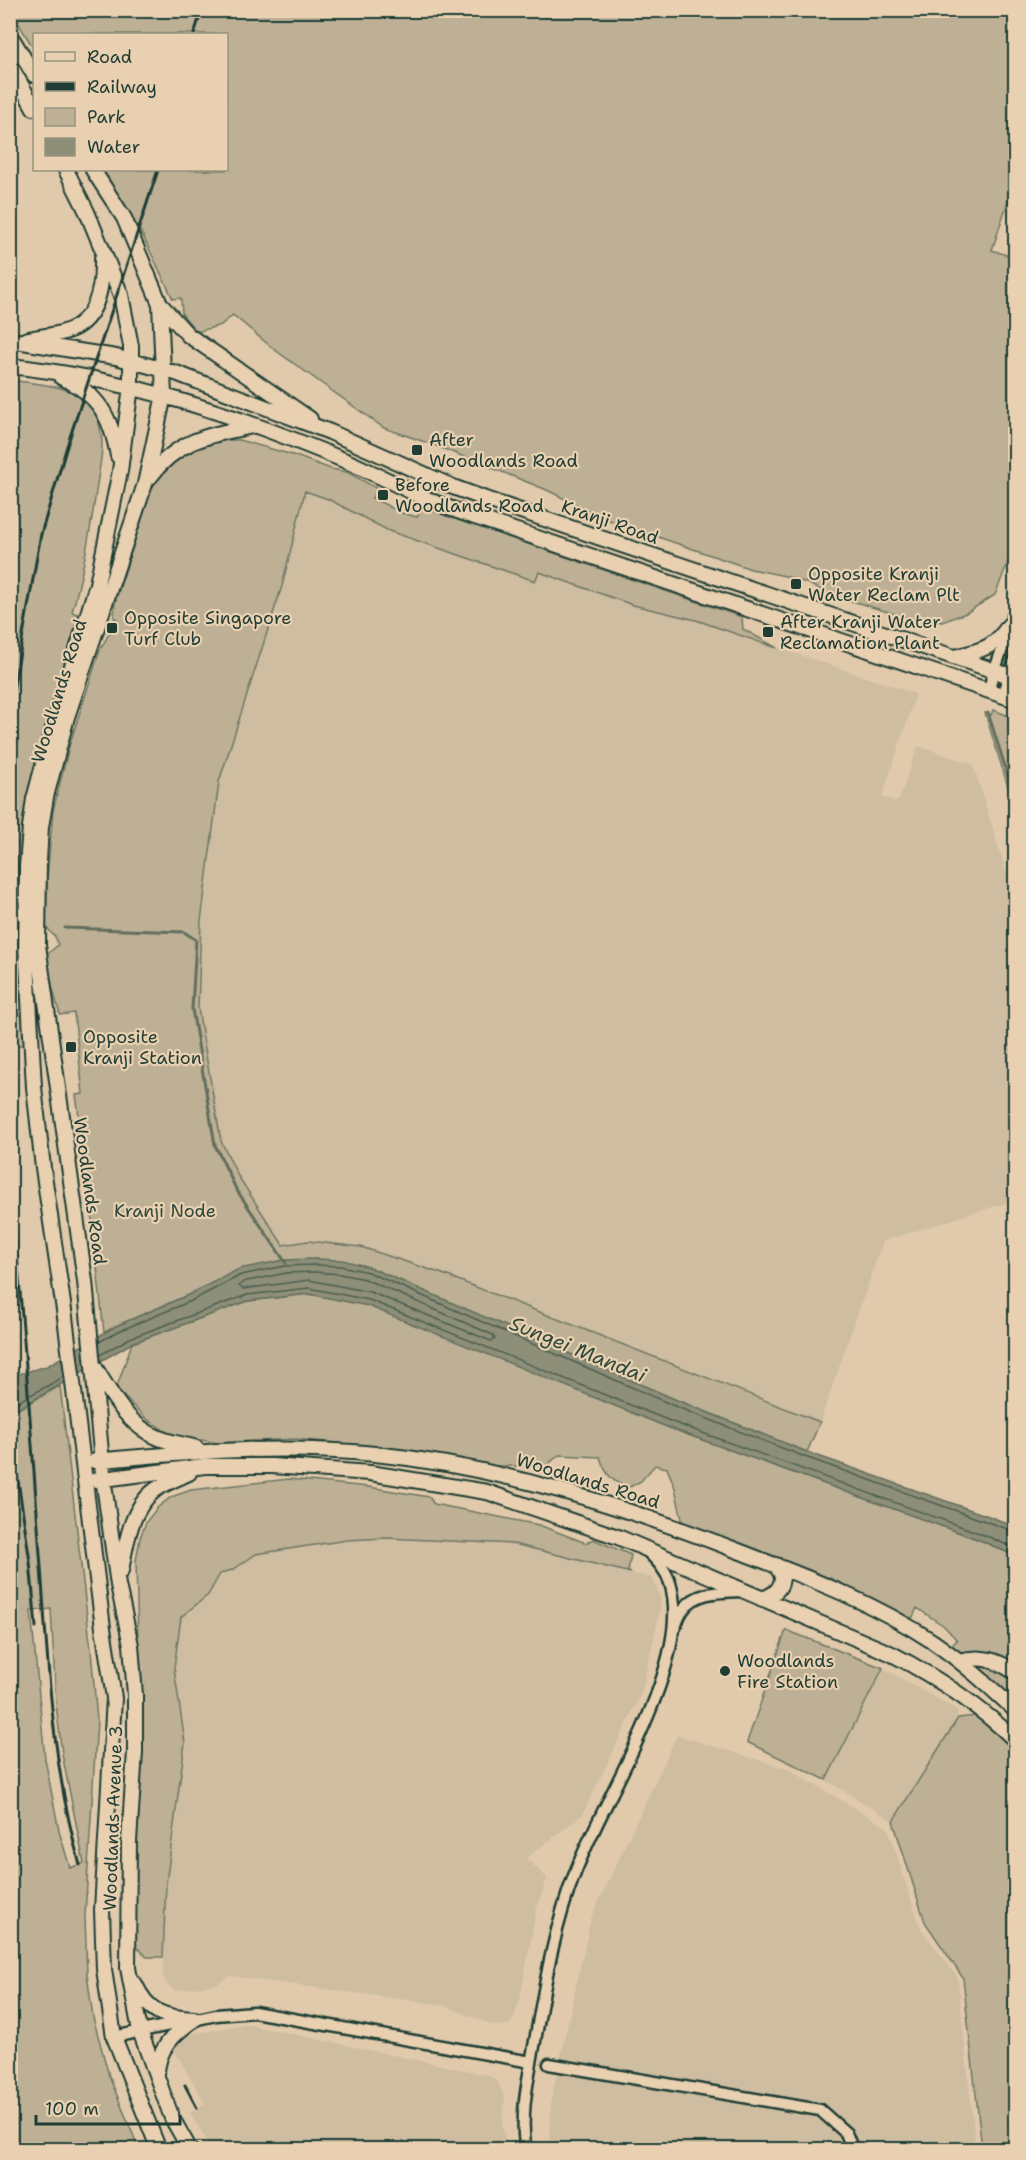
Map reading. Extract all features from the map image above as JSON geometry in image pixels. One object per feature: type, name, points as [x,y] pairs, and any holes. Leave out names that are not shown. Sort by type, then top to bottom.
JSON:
[{"type":"main road","points":[[10,35],[33,73]]},
{"type":"main road","points":[[10,65],[33,106]]},
{"type":"main road","name":"Woodlands Road","points":[[66,171],[87,212],[121,295],[131,346],[131,386],[120,471],[98,584],[51,735],[34,799],[25,913],[34,1087],[85,1481]]},
{"type":"main road","name":"Woodlands Road","points":[[94,171],[124,218],[160,304],[164,370],[164,395],[146,484],[67,717],[48,788],[40,838],[38,945],[85,1281],[104,1479]]},
{"type":"main road","points":[[15,341],[63,333],[80,323],[92,312],[101,291],[102,252]]},
{"type":"main road","points":[[160,304],[188,335],[330,432]]},
{"type":"main road","name":"Kranji Road","points":[[15,341],[164,370],[330,432],[491,501],[1012,676]]},
{"type":"main road","points":[[10,366],[42,369],[131,386],[164,395],[255,426],[347,462],[431,501],[484,520],[1009,697]]},
{"type":"main road","points":[[42,369],[86,390],[100,405],[111,424],[120,471]]},
{"type":"main road","points":[[146,484],[160,464],[182,446],[204,437],[255,426]]},
{"type":"main road","points":[[956,657],[986,648],[1000,640],[1009,626]]},
{"type":"main road","points":[[62,1296],[76,1301],[85,1281]]},
{"type":"main road","points":[[92,1363],[116,1402],[136,1424],[160,1439],[206,1450]]},
{"type":"main road","name":"Woodlands Road","points":[[84,1462],[206,1450],[293,1449],[374,1454],[512,1476],[627,1509],[776,1565],[859,1600],[932,1641],[988,1684],[1016,1711]]},
{"type":"main road","points":[[118,1585],[128,1535],[143,1503],[166,1483],[205,1466]]},
{"type":"main road","points":[[85,1481],[205,1466],[272,1466],[370,1473],[487,1492],[618,1537],[844,1632],[921,1669],[973,1702],[1016,1741]]},
{"type":"main road","name":"Woodlands Avenue 3","points":[[104,1479],[118,1585],[131,1645],[135,1695],[135,1752],[129,1841],[128,1962],[140,2031],[172,2118],[190,2150]]},
{"type":"main road","name":"Woodlands Avenue 3","points":[[85,1481],[114,1698],[102,1910],[104,1969],[114,2037],[159,2150]]},
{"type":"main road","points":[[762,1599],[774,1594],[780,1587],[782,1576],[776,1565]]},
{"type":"main road","points":[[959,1661],[969,1658],[991,1660],[1016,1673]]},
{"type":"main road","points":[[128,1962],[139,1991],[149,2006],[168,2016],[195,2019]]},
{"type":"main road","points":[[159,2085],[158,2066],[163,2049],[173,2036],[195,2019]]},
{"type":"street","points":[[988,690],[1016,608]]},
{"type":"street","points":[[1009,697],[1016,657]]},
{"type":"street","points":[[10,914],[25,913]]},
{"type":"street","points":[[644,1548],[664,1568],[670,1581],[673,1599],[673,1633]]},
{"type":"street","points":[[526,2150],[524,2113],[552,1948],[567,1895],[584,1848],[651,1710],[665,1668],[673,1633],[683,1609],[698,1597],[720,1592],[743,1591]]},
{"type":"street","points":[[114,2037],[195,2019],[235,2013],[268,2013],[531,2062]]},
{"type":"street","points":[[549,2064],[820,2110],[846,2133],[853,2150]]},
{"type":"shaded area","points":[[305,491],[328,499],[389,531],[534,581],[538,572],[633,605],[696,620],[916,694],[882,797],[898,802],[918,746],[973,764],[1015,901],[1015,1200],[883,1241],[820,1422],[440,1273],[361,1247],[308,1241],[283,1245],[238,1176],[221,1141],[198,1009],[201,921],[219,782],[282,586]]},
{"type":"shaded area","points":[[387,1538],[514,1544],[652,1578],[661,1598],[642,1692],[582,1815],[526,1858],[547,1878],[536,1911],[520,2000],[511,2024],[492,2025],[443,2005],[230,1976],[217,1984],[176,1991],[166,1984],[163,1977],[166,1884],[185,1744],[174,1668],[181,1617],[208,1595],[220,1573],[234,1569],[256,1554],[347,1540]]},
{"type":"shaded area","points":[[883,1668],[957,1710],[958,1718],[893,1821],[826,1780]]},
{"type":"shaded area","points":[[677,1735],[790,1770],[888,1828],[920,1927],[958,1978],[976,2149],[553,2150],[550,2140],[551,2100],[591,1918]]},
{"type":"shaded area","points":[[245,2024],[488,2075],[497,2081],[505,2099],[502,2124],[508,2149],[212,2149],[190,2113],[205,2103],[174,2050],[182,2036]]},
{"type":"green space","points":[[11,11],[1015,11],[1015,186],[1013,186],[992,250],[1015,258],[1015,545],[995,595],[966,613],[942,622],[911,619],[826,593],[809,584],[785,576],[751,569],[603,518],[547,490],[434,445],[384,428],[275,350],[233,315],[221,325],[197,332],[182,314],[181,298],[173,299],[142,234],[104,171],[228,171],[228,33],[33,33],[33,47]]},
{"type":"green space","points":[[10,380],[52,386],[73,392],[81,397],[89,404],[97,418],[102,447],[87,548],[72,612],[80,615],[48,725],[20,945],[24,1045],[11,1046]]},
{"type":"green space","name":"Kranji Node","points":[[219,440],[239,440],[347,472],[378,489],[372,498],[402,513],[417,517],[422,508],[439,512],[742,617],[743,629],[777,648],[696,620],[633,605],[539,572],[535,581],[389,531],[328,499],[305,491],[282,586],[219,782],[201,921],[198,1009],[221,1141],[238,1176],[283,1245],[308,1241],[361,1247],[440,1273],[820,1422],[807,1452],[679,1401],[369,1267],[188,1295],[104,1333],[87,1173],[76,1095],[83,1094],[74,1013],[60,1015],[47,967],[46,955],[58,945],[56,938],[46,927],[47,879],[53,811],[70,743],[100,650],[110,632],[113,632],[117,619],[114,618],[115,603],[151,489],[171,462],[191,448]]},
{"type":"green space","points":[[993,710],[1015,718],[1015,809],[985,713],[991,715]]},
{"type":"green space","points":[[309,1294],[368,1305],[672,1429],[980,1540],[1015,1556],[1015,1703],[948,1649],[957,1640],[944,1626],[917,1608],[913,1617],[906,1620],[683,1524],[675,1488],[667,1468],[655,1465],[641,1481],[630,1487],[610,1477],[600,1457],[559,1455],[546,1466],[492,1466],[350,1444],[294,1439],[218,1443],[170,1434],[148,1420],[116,1389],[132,1343],[248,1301]]},
{"type":"green space","points":[[60,1386],[97,1720],[85,1916],[87,1974],[93,2017],[109,2076],[139,2149],[11,2150],[11,1413]],"holes":[[[51,1609],[56,1704],[62,1754],[84,1863],[70,1868],[59,1831],[45,1759],[31,1611]]]},
{"type":"green space","points":[[289,1479],[369,1487],[429,1497],[434,1504],[539,1525],[586,1543],[593,1539],[631,1555],[628,1571],[631,1573],[514,1544],[387,1538],[347,1540],[256,1554],[234,1569],[220,1574],[208,1595],[181,1617],[174,1668],[185,1743],[166,1884],[163,1957],[147,1957],[139,1949],[131,1950],[138,1644],[136,1561],[140,1538],[146,1522],[157,1508],[171,1497],[191,1490]]},
{"type":"green space","points":[[786,1630],[883,1668],[826,1780],[747,1742]]},
{"type":"green space","points":[[976,1716],[1015,1750],[1015,2149],[982,2149],[963,1978],[925,1922],[893,1821],[958,1718]]},
{"type":"water","points":[[284,1260],[342,1260],[369,1267],[679,1401],[807,1452],[994,1518],[1015,1527],[1015,1556],[980,1540],[672,1429],[368,1306],[309,1294],[248,1301],[132,1343],[11,1413],[11,1376],[47,1366],[116,1326],[188,1295],[239,1269]]},
{"type":"waterway","points":[[988,713],[1016,801]]},
{"type":"waterway","points":[[65,928],[184,932],[196,940],[192,1009],[215,1145],[236,1189],[286,1263]]},
{"type":"railway","points":[[194,33],[202,10]]},
{"type":"railway","points":[[10,708],[41,534],[67,446],[158,171]]},
{"type":"railway","points":[[10,1178],[52,1711],[63,1789],[80,1865]]},
{"type":"railway","points":[[10,1426],[30,1562],[36,1627]]},
{"type":"railway","points":[[185,2085],[197,2108]]},
{"type":"place","name":"After Woodlands Road","points":[[417,450]]},
{"type":"place","name":"Before Woodlands Road","points":[[383,495]]},
{"type":"place","name":"Opposite Kranji Water Reclam Plt","points":[[796,584]]},
{"type":"place","name":"Opposite Singapore Turf Club","points":[[112,628]]},
{"type":"place","name":"After Kranji Water Reclamation Plant","points":[[768,632]]},
{"type":"place","name":"Opposite Kranji Station","points":[[71,1047]]},
{"type":"place","name":"Woodlands Fire Station","points":[[725,1671]]},
{"type":"water label","name":"Sungei Mandai","points":[[578,1349]]}]
